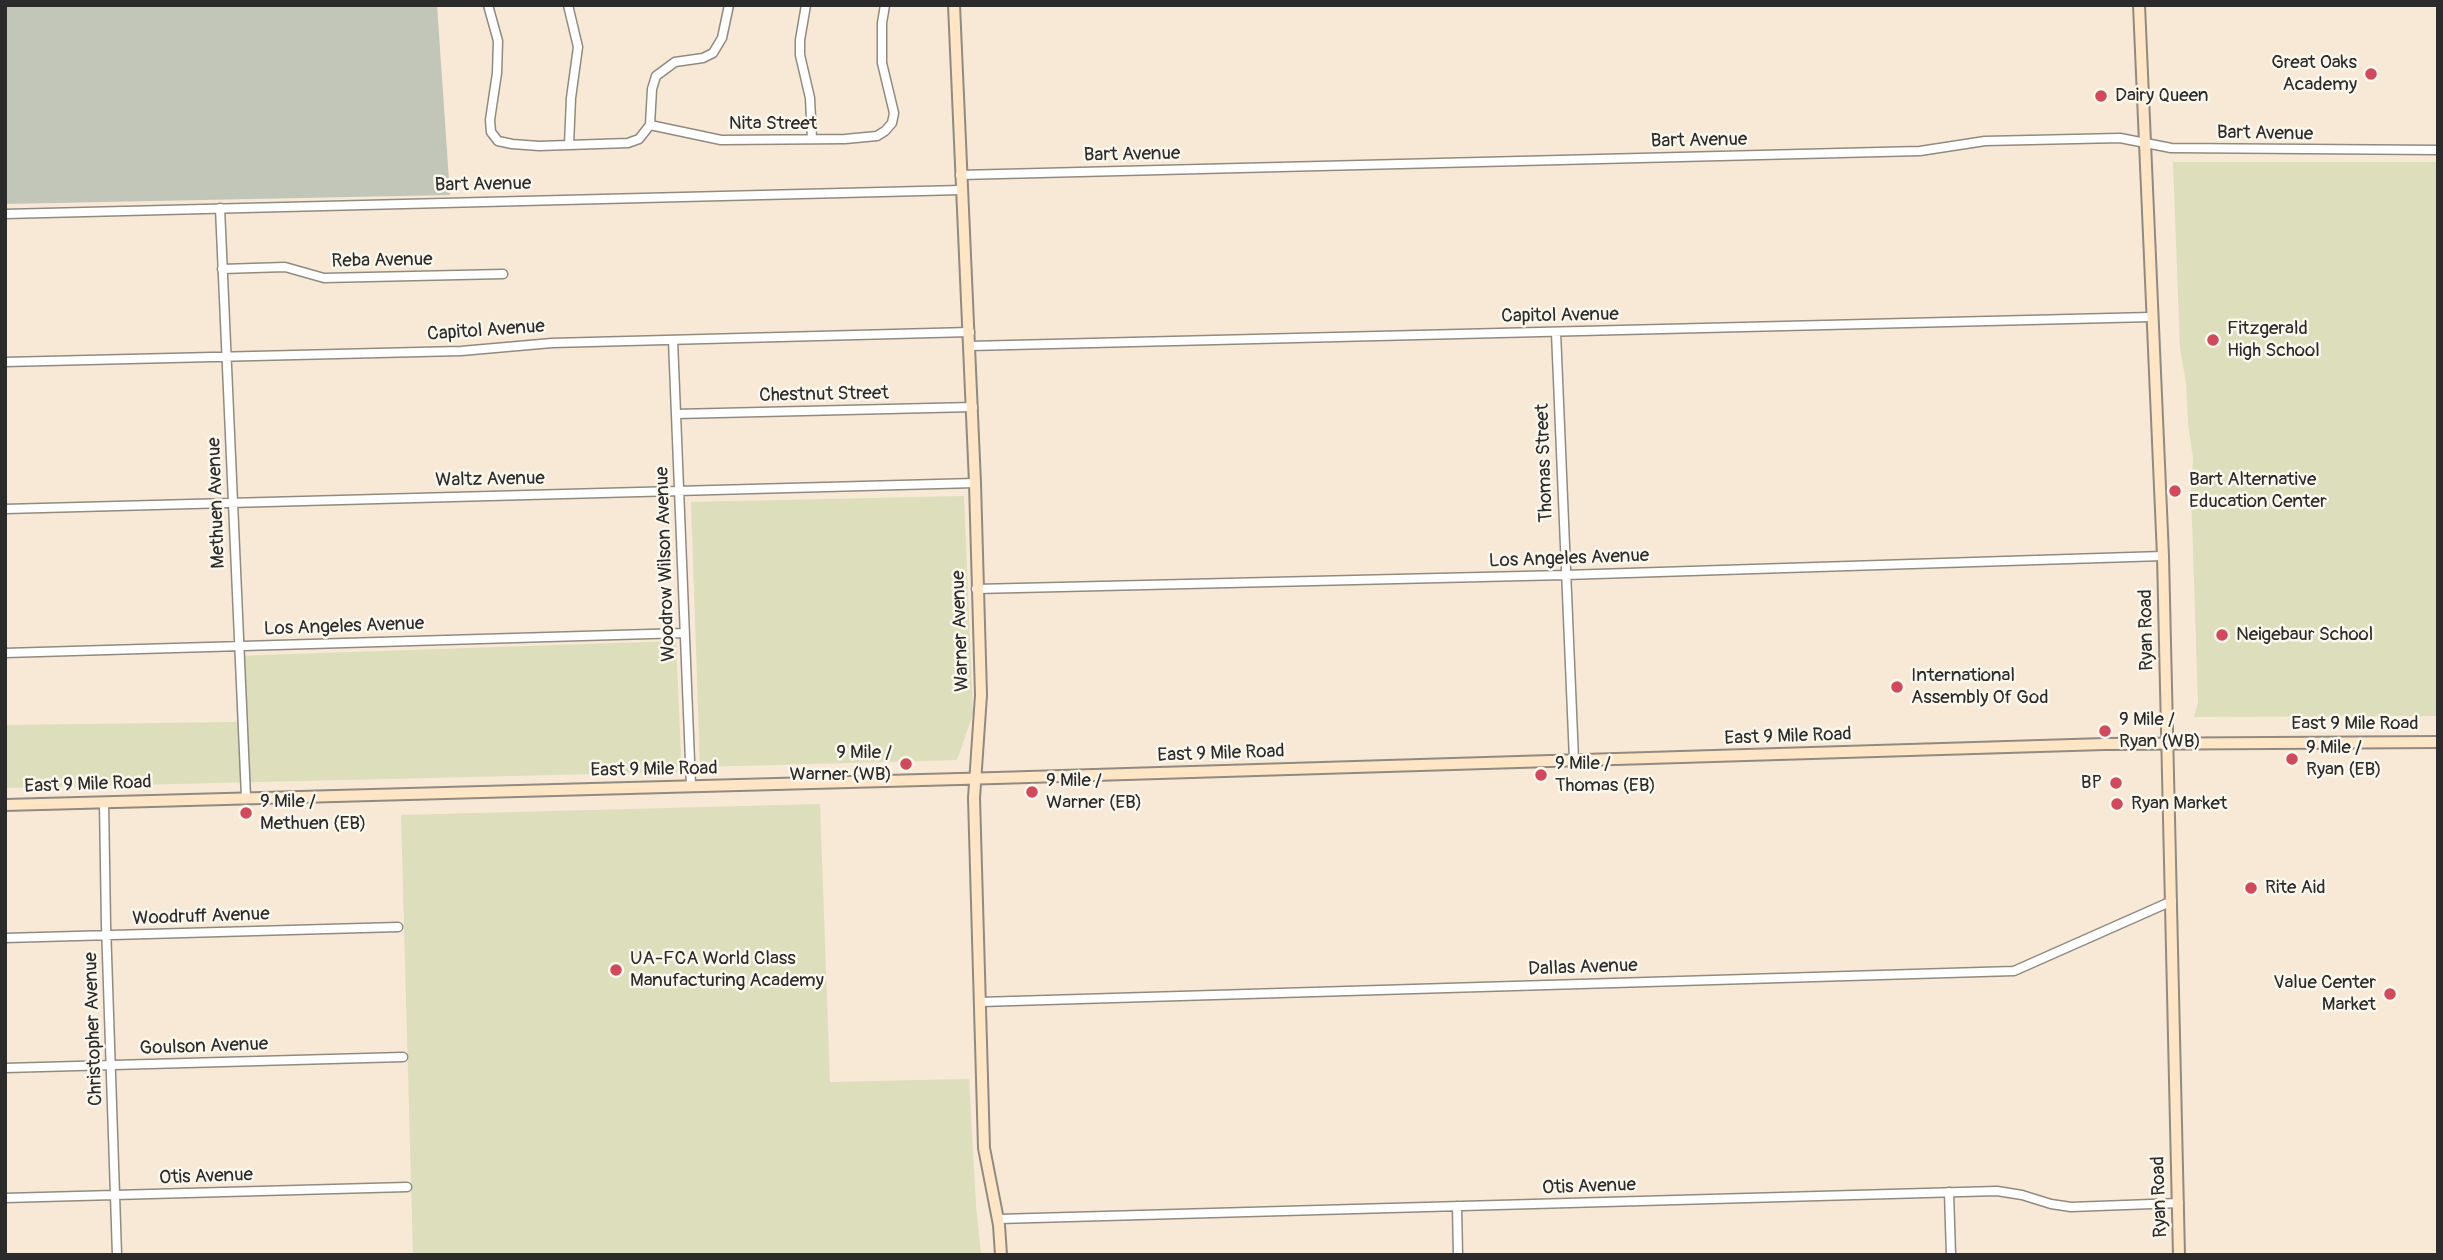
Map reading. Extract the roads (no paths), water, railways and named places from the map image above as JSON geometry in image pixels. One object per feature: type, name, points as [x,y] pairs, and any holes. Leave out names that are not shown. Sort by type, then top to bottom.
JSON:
[{"type":"main road","name":"Warner Avenue","points":[[954,5],[960,175],[971,346],[981,695],[974,798],[984,1148],[998,1219],[1001,1255]]},
{"type":"main road","name":"Ryan Road","points":[[2139,5],[2163,556],[2179,1255]]},
{"type":"main road","name":"East 9 Mile Road","points":[[5,805],[2168,743],[2438,742]]},
{"type":"street","points":[[488,5],[498,41],[497,73],[489,120],[491,132],[498,141],[512,144],[569,145],[628,143],[639,139],[650,125],[652,89],[656,76],[675,62],[703,58],[713,53],[722,38],[729,5]]},
{"type":"street","points":[[568,5],[578,47],[571,98],[569,145]]},
{"type":"street","points":[[806,5],[800,55],[810,99],[812,139]]},
{"type":"street","name":"Nita Street","points":[[650,125],[721,140],[865,138],[885,131],[892,123],[892,103],[882,63],[881,23],[885,5]]},
{"type":"street","name":"Bart Avenue","points":[[960,175],[1920,151],[1985,141],[2120,138],[2171,148],[2438,150]]},
{"type":"street","name":"Bart Avenue","points":[[5,214],[961,190]]},
{"type":"street","name":"Methuen Avenue","points":[[220,208],[246,797]]},
{"type":"street","name":"Reba Avenue","points":[[222,269],[285,267],[324,278],[503,274]]},
{"type":"street","name":"Capitol Avenue","points":[[971,346],[2151,317]]},
{"type":"street","name":"Capitol Avenue","points":[[5,362],[461,351],[552,342],[970,332]]},
{"type":"street","name":"Thomas Street","points":[[1556,332],[1574,760]]},
{"type":"street","name":"Woodrow Wilson Avenue","points":[[673,340],[691,786]]},
{"type":"street","name":"Chestnut Street","points":[[676,414],[973,407]]},
{"type":"street","name":"Waltz Avenue","points":[[5,509],[975,483]]},
{"type":"street","name":"Los Angeles Avenue","points":[[976,589],[1565,575],[2163,556]]},
{"type":"street","name":"Los Angeles Avenue","points":[[5,653],[684,633]]},
{"type":"street","name":"Christopher Avenue","points":[[104,802],[117,1255]]},
{"type":"street","name":"Dallas Avenue","points":[[980,1002],[2014,971],[2172,901]]},
{"type":"street","name":"Woodruff Avenue","points":[[5,938],[398,927]]},
{"type":"street","name":"Goulson Avenue","points":[[5,1068],[403,1057]]},
{"type":"street","name":"Otis Avenue","points":[[5,1198],[407,1187]]},
{"type":"street","points":[[1950,1192],[1951,1255]]},
{"type":"street","name":"Otis Avenue","points":[[998,1219],[1950,1192],[2008,1192],[2071,1207],[2179,1203]]},
{"type":"street","points":[[1457,1206],[1458,1255]]},
{"type":"place","name":"Great Oaks Academy","points":[[2371,74]]},
{"type":"place","name":"Dairy Queen","points":[[2101,96]]},
{"type":"place","name":"Fitzgerald High School","points":[[2213,340]]},
{"type":"place","name":"Bart Alternative Education Center","points":[[2175,491]]},
{"type":"place","name":"Neigebaur School","points":[[2222,635]]},
{"type":"place","name":"International Assembly Of God","points":[[1897,687]]},
{"type":"place","name":"9 Mile / Ryan (WB)","points":[[2105,731]]},
{"type":"place","name":"9 Mile / Ryan (EB)","points":[[2292,759]]},
{"type":"place","name":"9 Mile / Warner (WB)","points":[[906,764]]},
{"type":"place","name":"9 Mile / Thomas (EB)","points":[[1541,775]]},
{"type":"place","name":"BP","points":[[2116,783]]},
{"type":"place","name":"9 Mile / Warner (EB)","points":[[1032,792]]},
{"type":"place","name":"Ryan Market","points":[[2117,804]]},
{"type":"place","name":"9 Mile / Methuen (EB)","points":[[246,813]]},
{"type":"place","name":"Rite Aid","points":[[2251,888]]},
{"type":"place","name":"UA-FCA World Class Manufacturing Academy","points":[[616,970]]},
{"type":"place","name":"Value Center Market","points":[[2390,994]]}]
